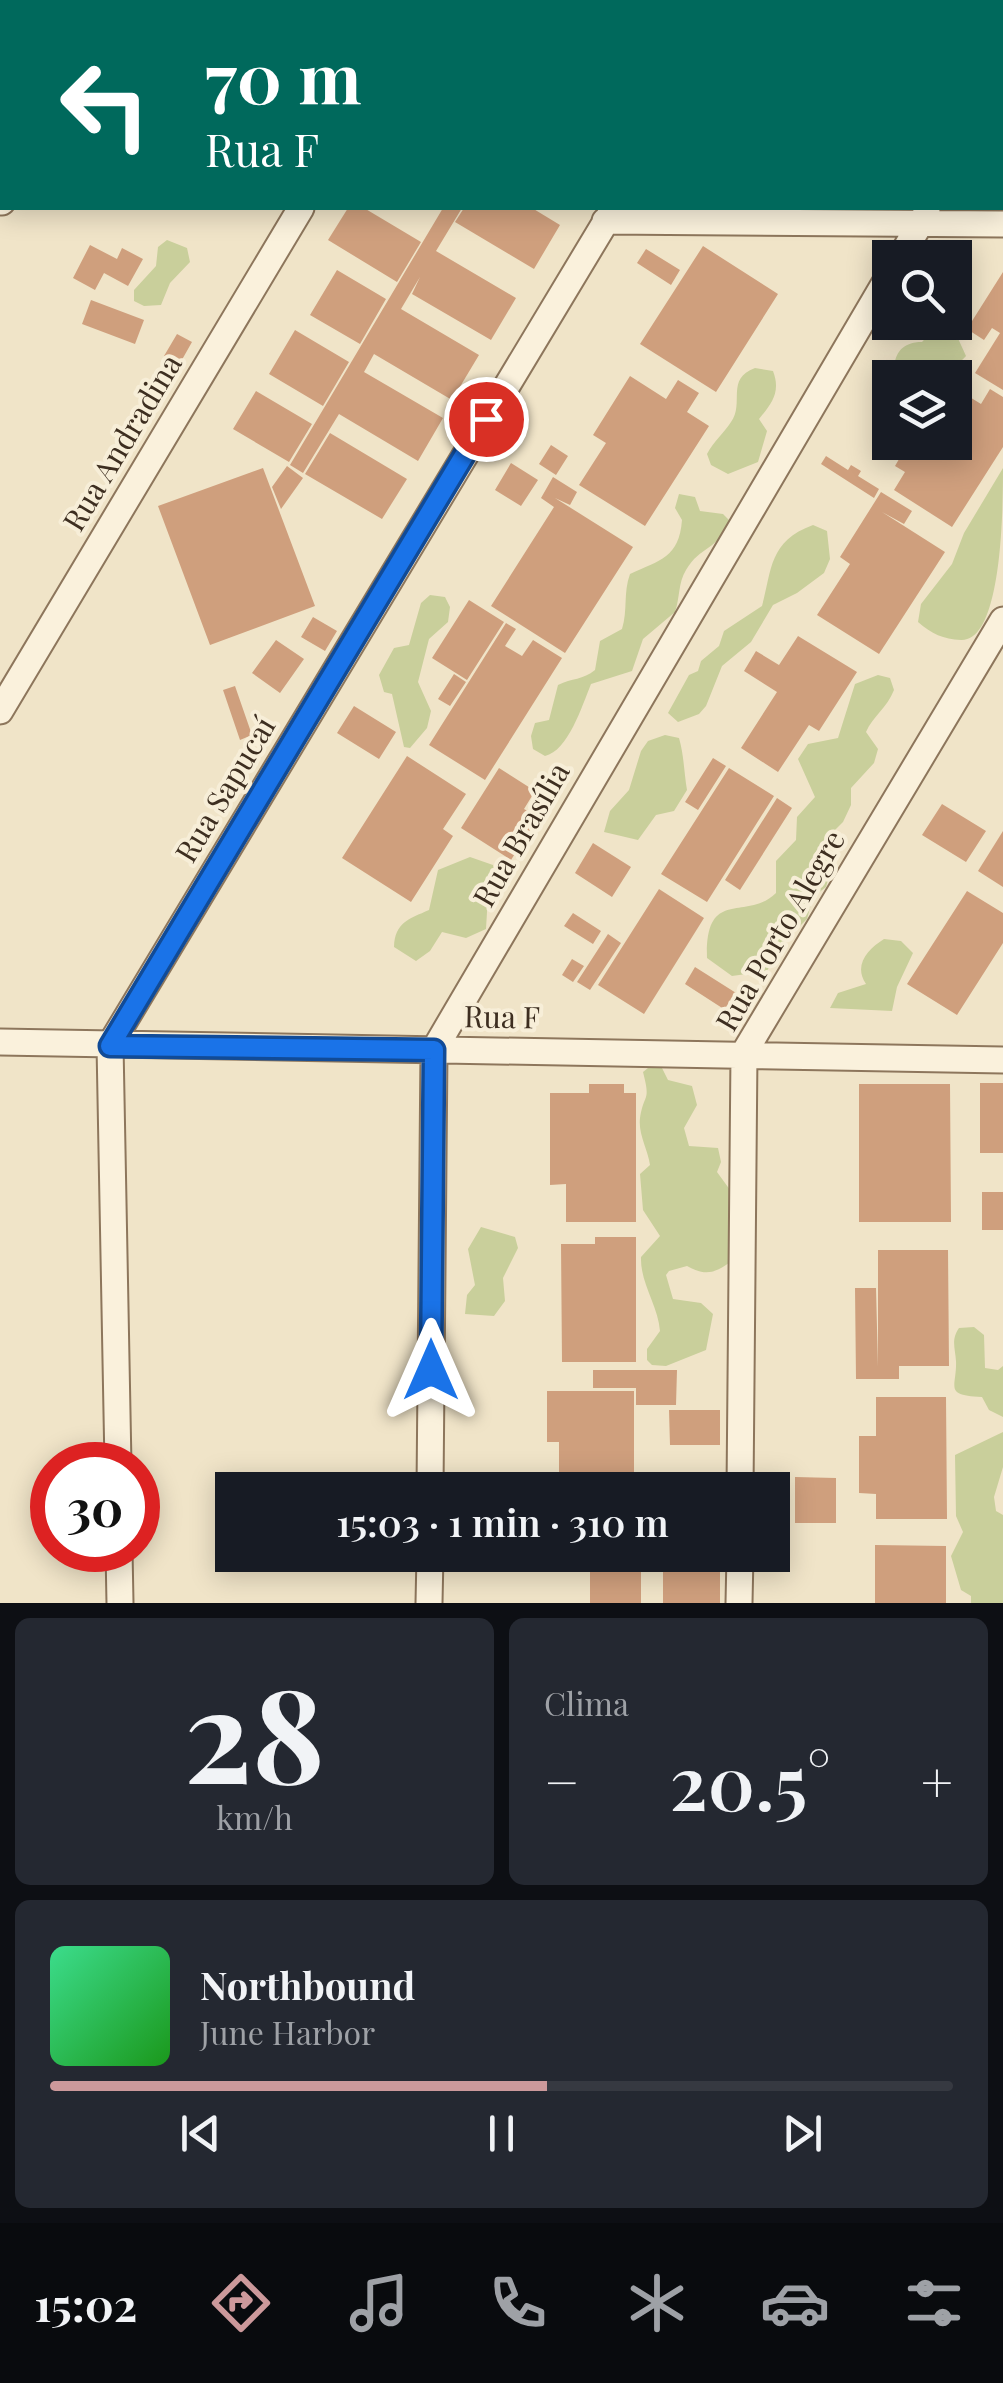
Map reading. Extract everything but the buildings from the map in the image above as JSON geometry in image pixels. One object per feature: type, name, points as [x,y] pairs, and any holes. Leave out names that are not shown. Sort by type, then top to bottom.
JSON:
[{"type":"street","name":"Rua Andradina","points":[[0,711],[300,210]]},
{"type":"street","points":[[610,214],[925,215],[1003,224]]},
{"type":"street","name":"Rua Sapucaí","points":[[110,1046],[610,214]]},
{"type":"street","points":[[910,240],[925,215]]},
{"type":"street","name":"Rua Brasília","points":[[430,1472],[434,1050],[872,305]]},
{"type":"street","name":"Rua Porto Alegre","points":[[740,1472],[744,1053],[1003,620]]},
{"type":"street","name":"Rua F","points":[[0,1042],[1003,1060]]},
{"type":"street","points":[[110,1046],[118,1442]]},
{"type":"street","points":[[119,1572],[120,1603]]},
{"type":"street","points":[[429,1603],[430,1572]]},
{"type":"street","points":[[739,1603],[740,1572]]},
{"type":"green space","points":[[167,240],[187,248],[190,262],[170,283],[161,305],[144,306],[134,301],[134,290],[156,266],[158,247]]},
{"type":"green space","points":[[959,340],[966,356],[961,360],[896,360],[903,348],[922,342]]},
{"type":"green space","points":[[755,368],[773,371],[775,378],[774,397],[759,419],[767,431],[758,462],[728,474],[711,465],[707,454],[735,415],[741,378]]},
{"type":"green space","points":[[1003,468],[998,568],[985,619],[975,635],[961,640],[938,635],[918,622],[921,604],[952,564],[964,533]]},
{"type":"green space","points":[[679,494],[695,497],[700,511],[723,514],[730,521],[725,531],[686,570],[675,612],[643,639],[632,671],[591,684],[567,737],[545,756],[533,749],[535,723],[549,720],[558,685],[595,670],[600,641],[622,629],[630,574],[659,561],[672,550],[682,520],[675,508]]},
{"type":"green space","points":[[813,525],[827,531],[830,559],[824,573],[773,605],[751,642],[722,666],[706,706],[699,714],[678,722],[668,713],[689,675],[698,671],[701,661],[719,646],[724,631],[762,606],[780,548]]},
{"type":"green space","points":[[430,595],[445,597],[450,607],[448,622],[429,639],[418,682],[431,711],[427,728],[410,748],[404,747],[392,694],[384,692],[379,675],[394,648],[409,645],[421,603]]},
{"type":"green space","points":[[878,675],[890,678],[894,690],[866,732],[878,749],[874,763],[851,788],[851,805],[843,822],[824,841],[829,876],[826,887],[813,897],[807,919],[781,945],[767,971],[732,976],[707,958],[713,922],[720,913],[765,901],[776,893],[776,861],[796,840],[797,817],[815,797],[798,759],[808,744],[838,738],[855,684]]},
{"type":"green space","points":[[665,735],[679,738],[687,790],[674,811],[656,815],[638,840],[604,832],[610,811],[629,790],[641,751],[648,741]]},
{"type":"green space","points":[[470,857],[493,865],[496,885],[488,895],[486,929],[466,938],[442,932],[430,951],[416,961],[394,947],[400,927],[429,910],[438,870]]},
{"type":"green space","points":[[884,939],[901,941],[913,953],[897,987],[892,1011],[830,1008],[838,993],[866,984],[861,970],[864,958]]},
{"type":"green space","points":[[653,1064],[661,1066],[668,1080],[692,1086],[697,1105],[684,1128],[689,1146],[718,1148],[721,1162],[717,1172],[733,1194],[744,1253],[711,1272],[687,1266],[666,1275],[673,1299],[701,1303],[713,1314],[706,1350],[666,1366],[652,1365],[647,1360],[647,1349],[660,1331],[641,1257],[660,1236],[643,1210],[640,1174],[650,1165],[640,1124],[647,1093],[643,1072]]},
{"type":"green space","points":[[481,1227],[515,1237],[518,1248],[503,1278],[505,1301],[494,1316],[465,1314],[467,1295],[475,1285],[468,1249]]},
{"type":"green space","points":[[974,1327],[984,1335],[985,1368],[998,1370],[1003,1366],[1003,1417],[989,1410],[982,1397],[962,1394],[955,1388],[955,1336],[959,1328]]},
{"type":"green space","points":[[1003,1432],[1003,1467],[994,1497],[996,1511],[1003,1515],[1003,1603],[971,1603],[971,1596],[961,1590],[951,1556],[963,1532],[956,1516],[955,1455]]},
{"type":"route","points":[[431,1370],[434,1050],[110,1046],[486,419]]}]
